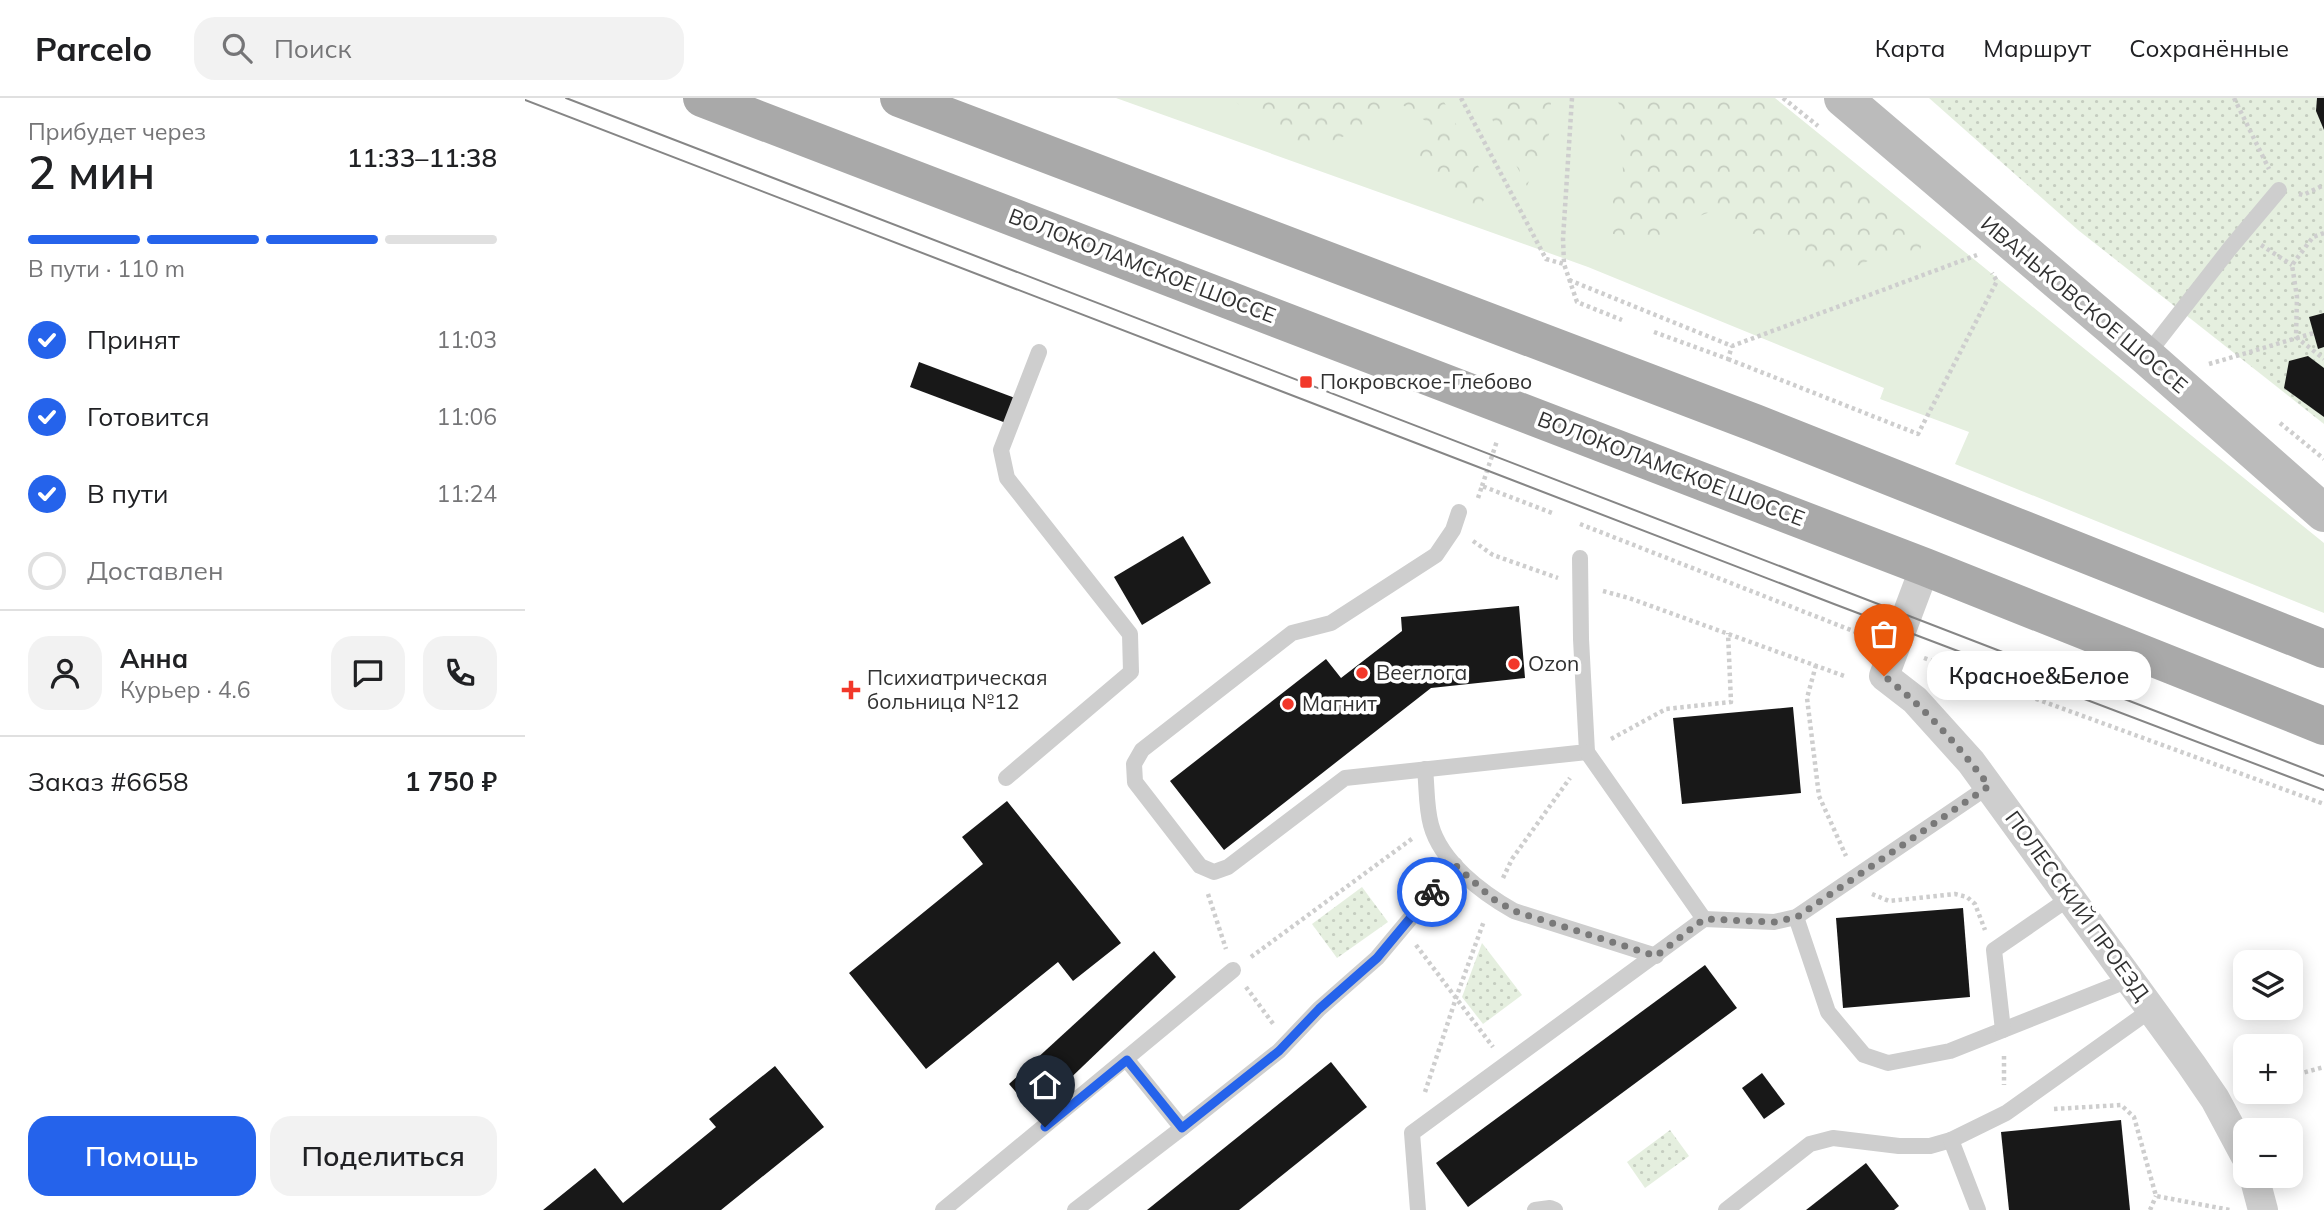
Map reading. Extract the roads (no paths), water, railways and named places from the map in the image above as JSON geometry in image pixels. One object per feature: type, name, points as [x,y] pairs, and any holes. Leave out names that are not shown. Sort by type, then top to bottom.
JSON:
[{"type":"main road","name":"ВОЛОКОЛАМСКОЕ ШОССЕ","points":[[702,98],[1925,567],[2324,726]]},
{"type":"main road","points":[[899,98],[1755,423],[2324,649]]},
{"type":"street","name":"ИВАНЬКОВСКОЕ ШОССЕ","points":[[1843,98],[2146,356],[2324,513]]},
{"type":"street","name":"ПОЛЕССКИЙ ПРОЕЗД","points":[[1925,567],[1884,676],[1915,700],[1972,762],[2131,979],[2215,1099],[2233,1133]]},
{"type":"street","points":[[2257,1188],[2263,1210]]},
{"type":"lane","points":[[2146,356],[2279,190]]},
{"type":"lane","points":[[1006,778],[1132,672],[1130,634],[1007,478],[1001,450],[1039,352]]},
{"type":"lane","points":[[1459,512],[1453,530],[1436,555],[1331,623],[1292,633],[1142,750],[1134,764],[1135,782],[1200,866],[1214,872],[1228,867],[1345,778],[1587,752]]},
{"type":"lane","points":[[1580,558],[1580,639],[1587,752],[1704,919]]},
{"type":"lane","points":[[1425,769],[1431,825],[1441,848],[1455,865],[1493,899],[1514,911],[1656,956]]},
{"type":"lane","points":[[1418,1210],[1412,1133],[1704,919],[1775,922],[1797,917],[1989,786]]},
{"type":"lane","points":[[1075,1210],[1279,1051],[1319,1009],[1377,958],[1455,865]]},
{"type":"lane","points":[[2003,1030],[1994,950],[2071,897]]},
{"type":"lane","points":[[1797,917],[1828,1012],[1864,1055],[1888,1063],[1950,1051],[2131,979]]},
{"type":"lane","points":[[943,1210],[1233,970]]},
{"type":"lane","points":[[1726,1210],[1810,1143],[1833,1138],[1899,1146],[1930,1146],[1951,1140],[2006,1113],[2152,1009]]},
{"type":"lane","points":[[1127,1060],[1182,1128]]},
{"type":"lane","points":[[1951,1140],[1978,1210]]},
{"type":"lane","points":[[1535,1210],[1555,1210]]},
{"type":"tram line","points":[[566,98],[2324,776]]},
{"type":"tram line","points":[[525,100],[2324,790]]},
{"type":"place","name":"Покровское-Глебово","points":[[1306,382]]},
{"type":"place","name":"Ozon","points":[[1514,664]]},
{"type":"place","name":"Beerлога","points":[[1362,673]]},
{"type":"place","name":"Красное&Белое","points":[[1884,676]]},
{"type":"place","name":"Психиатрическая больница №12","points":[[851,690]]},
{"type":"place","name":"Магнит","points":[[1288,704]]}]
